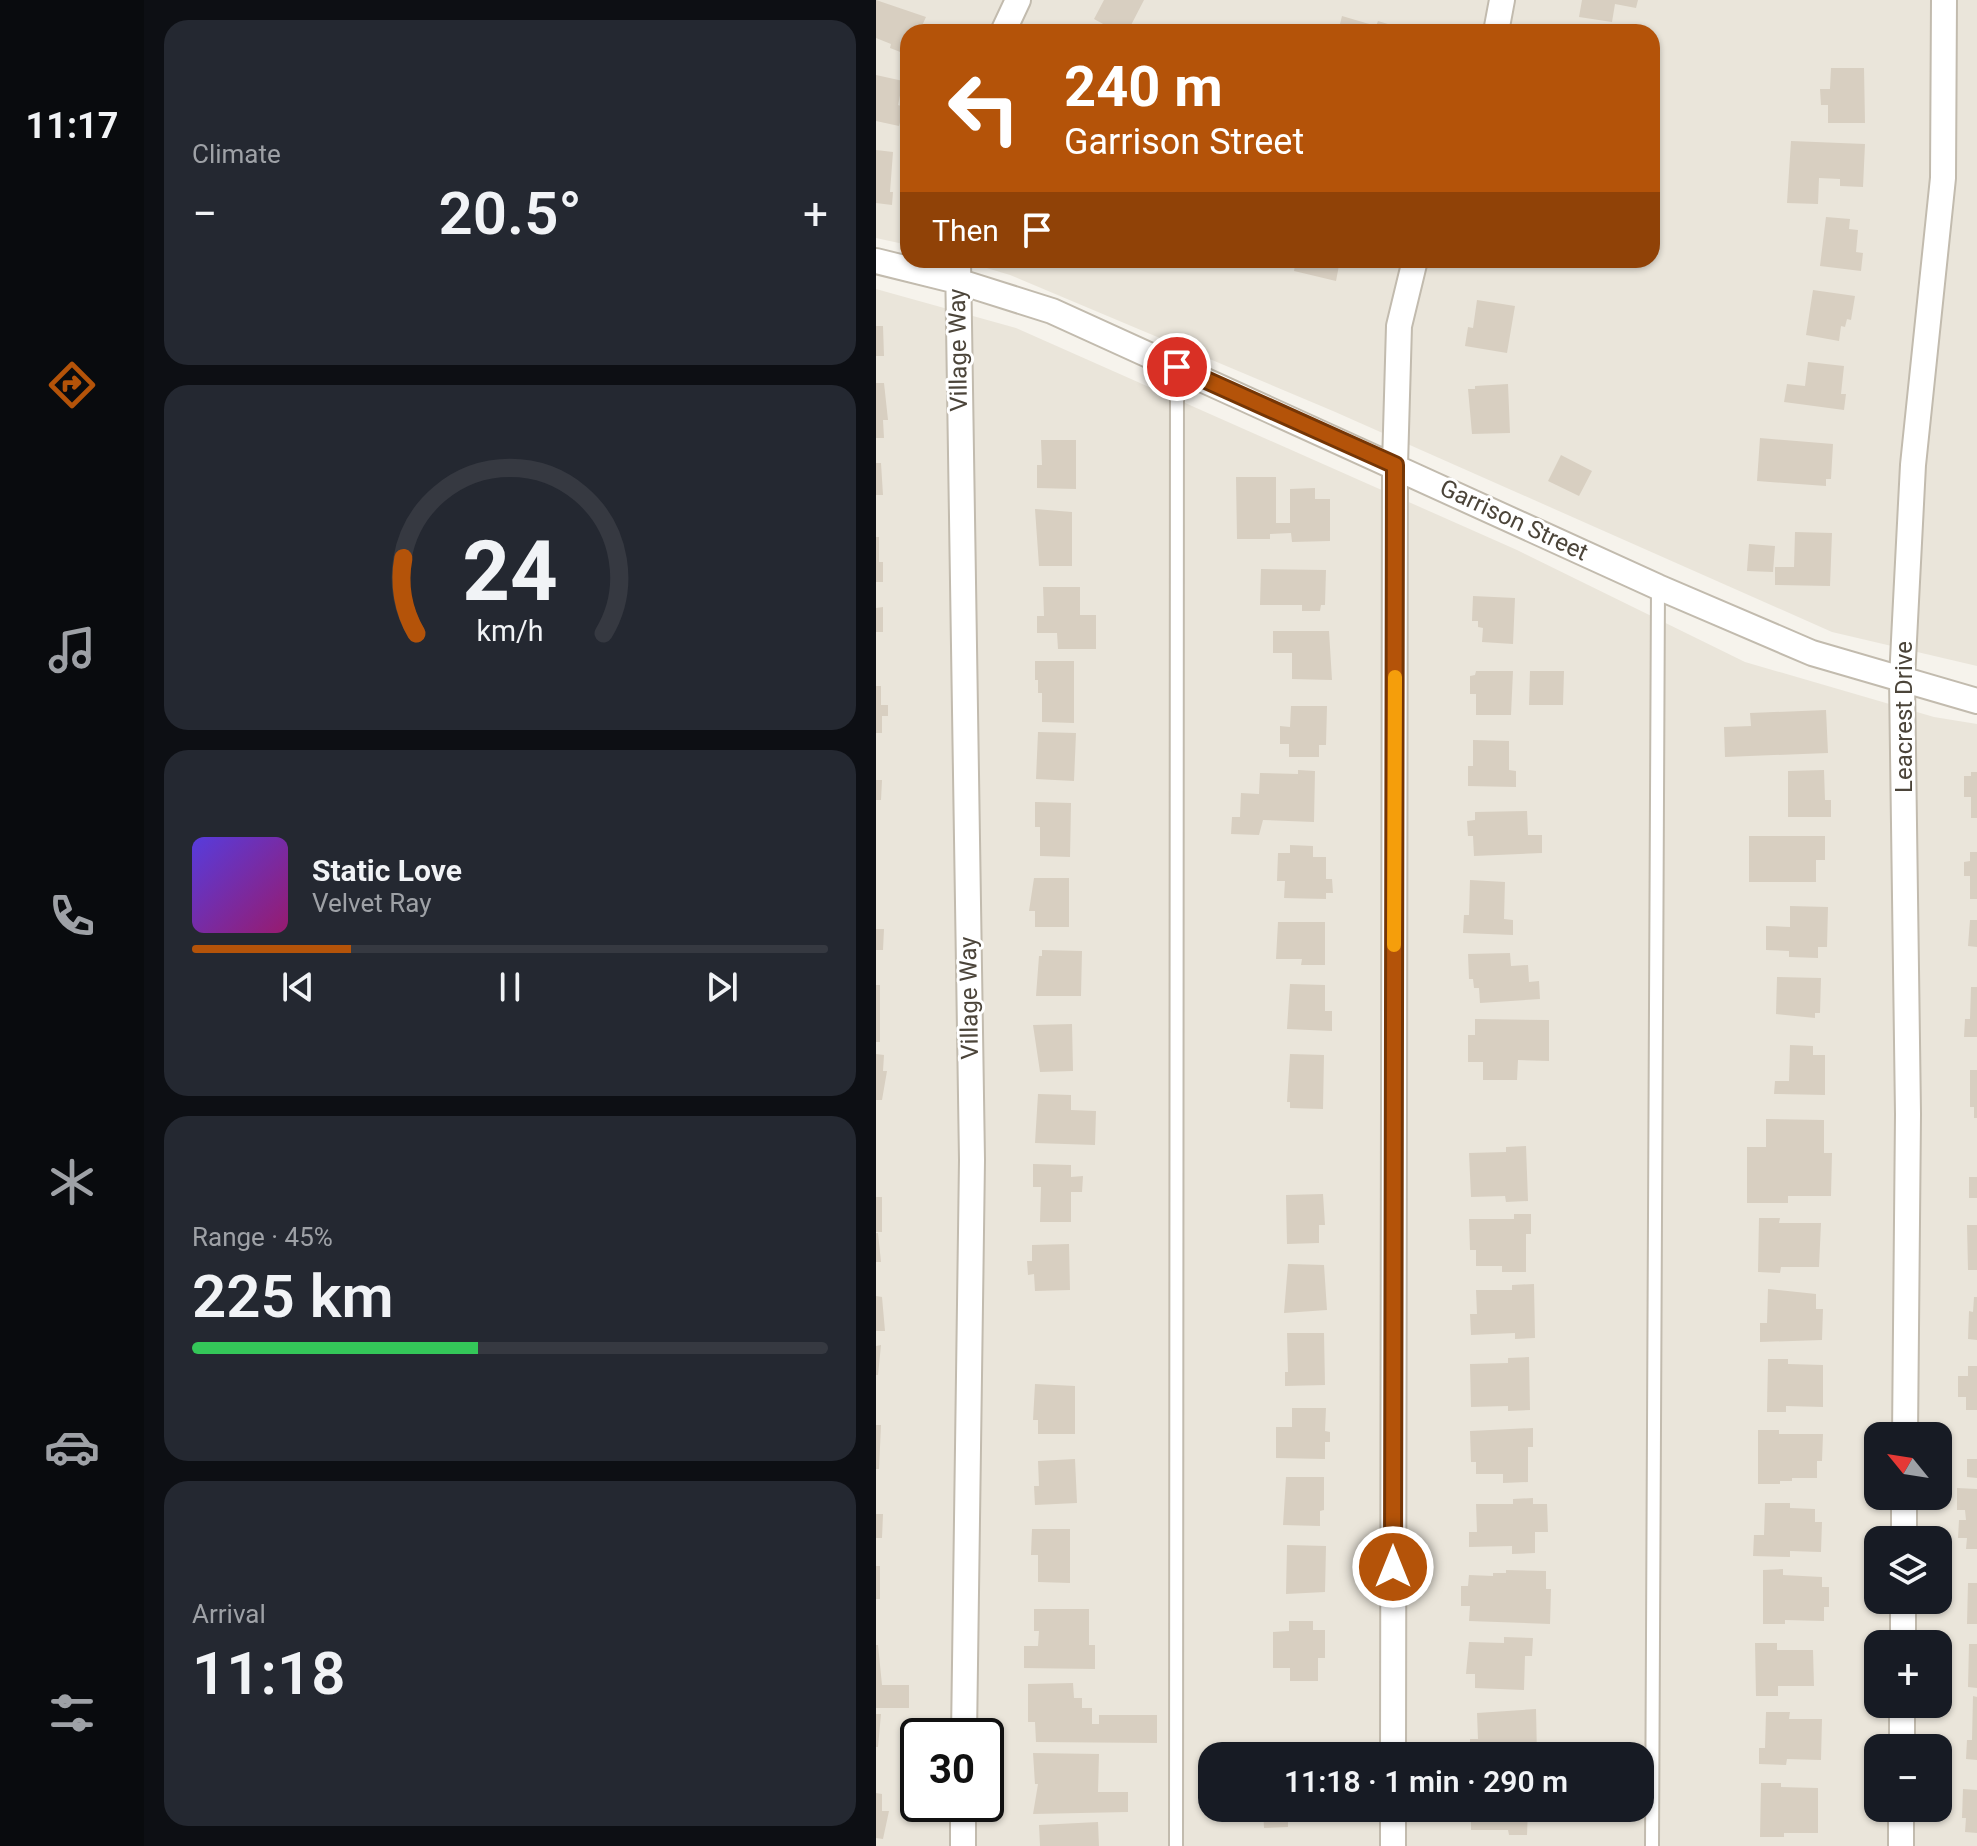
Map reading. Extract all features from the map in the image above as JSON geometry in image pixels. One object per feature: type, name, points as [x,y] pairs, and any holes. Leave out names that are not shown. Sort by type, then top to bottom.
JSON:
[{"type":"street","points":[[1007,24],[1018,0]]},
{"type":"street","points":[[1498,24],[1502,0]]},
{"type":"street","name":"Leacrest Drive","points":[[1905,1422],[1908,1114],[1902,679],[1913,465],[1943,178],[1944,0]]},
{"type":"street","name":"Garrison Street","points":[[876,261],[900,264]]},
{"type":"street","name":"Garrison Street","points":[[933,268],[958,271],[1052,311],[1658,587],[1812,653],[1977,701]]},
{"type":"street","points":[[1393,1742],[1395,465],[1399,326],[1413,268]]},
{"type":"street","name":"Village Way","points":[[958,271],[972,1160],[964,1718]]},
{"type":"street","points":[[963,1822],[963,1846]]},
{"type":"street","points":[[1393,1822],[1393,1846]]},
{"type":"street","points":[[1901,1822],[1901,1846]]},
{"type":"lane","points":[[1176,1846],[1177,367]]},
{"type":"lane","points":[[1652,1846],[1658,587]]},
{"type":"shaded area","points":[[876,0],[1977,0],[1977,666],[1832,632],[1333,411],[1010,275],[987,268],[1660,268],[1660,24],[900,24],[900,243],[876,238]]},
{"type":"shaded area","points":[[876,289],[1016,328],[1517,550],[1745,662],[1934,717],[1977,724],[1977,1846],[876,1846]]},
{"type":"building","points":[[876,0],[926,17],[923,24],[900,24],[900,52],[876,38]]},
{"type":"building","points":[[1104,0],[1144,0],[1132,24],[1103,24],[1094,19]]},
{"type":"building","points":[[1582,0],[1638,0],[1636,8],[1615,4],[1612,22],[1579,17]]},
{"type":"building","points":[[1342,16],[1369,24],[1340,24]]},
{"type":"building","points":[[1831,68],[1864,68],[1865,123],[1828,123],[1828,105],[1821,105],[1820,89],[1830,89]]},
{"type":"building","points":[[876,75],[900,80],[899,126],[876,121]]},
{"type":"building","points":[[1791,141],[1865,144],[1863,187],[1840,186],[1840,179],[1819,178],[1818,204],[1787,203]]},
{"type":"building","points":[[876,150],[893,152],[892,205],[876,203]]},
{"type":"building","points":[[1826,217],[1850,219],[1849,229],[1858,230],[1856,252],[1863,253],[1861,271],[1820,266]]},
{"type":"building","points":[[1295,268],[1338,268],[1336,281],[1294,271]]},
{"type":"building","points":[[1813,290],[1855,296],[1851,320],[1847,319],[1845,327],[1841,326],[1839,341],[1806,335]]},
{"type":"building","points":[[1477,300],[1515,306],[1507,353],[1465,346],[1468,327],[1473,328]]},
{"type":"building","points":[[876,326],[883,326],[884,356],[876,356]]},
{"type":"building","points":[[1808,362],[1844,366],[1841,394],[1846,394],[1844,410],[1784,402],[1787,384],[1805,386]]},
{"type":"building","points":[[876,383],[884,383],[888,420],[883,420],[884,438],[876,438]]},
{"type":"building","points":[[1508,384],[1510,433],[1472,434],[1468,389]]},
{"type":"building","points":[[1760,438],[1833,444],[1831,479],[1826,479],[1826,486],[1757,481]]},
{"type":"building","points":[[1041,440],[1076,440],[1076,489],[1037,488],[1037,465],[1042,465]]},
{"type":"building","points":[[1561,455],[1592,471],[1579,496],[1548,481]]},
{"type":"building","points":[[876,463],[881,463],[883,495],[876,495]]},
{"type":"building","points":[[1236,477],[1276,477],[1276,523],[1290,523],[1290,489],[1315,488],[1315,499],[1330,499],[1330,541],[1292,542],[1291,533],[1270,534],[1270,539],[1237,539]]},
{"type":"building","points":[[1035,509],[1072,512],[1072,566],[1039,566]]},
{"type":"building","points":[[1795,532],[1832,533],[1830,586],[1775,585],[1775,567],[1794,567]]},
{"type":"building","points":[[876,537],[879,537],[879,562],[883,562],[883,582],[876,582]]},
{"type":"building","points":[[1749,544],[1775,546],[1773,572],[1747,571]]},
{"type":"building","points":[[1261,569],[1326,570],[1325,605],[1321,605],[1320,611],[1302,611],[1302,605],[1260,605]]},
{"type":"building","points":[[1043,587],[1080,587],[1080,615],[1096,615],[1096,649],[1058,649],[1057,633],[1037,633],[1037,616],[1044,616]]},
{"type":"building","points":[[1473,596],[1515,598],[1513,644],[1482,642],[1483,628],[1478,627],[1478,621],[1472,621]]},
{"type":"building","points":[[883,607],[883,632],[876,632],[876,608]]},
{"type":"building","points":[[1273,631],[1329,631],[1332,680],[1292,679],[1292,653],[1273,653]]},
{"type":"building","points":[[1035,661],[1074,661],[1074,723],[1042,722],[1042,693],[1038,693],[1038,680],[1035,680]]},
{"type":"building","points":[[1476,671],[1513,671],[1511,715],[1476,715],[1476,694],[1470,694],[1470,676],[1475,675]]},
{"type":"building","points":[[1530,671],[1564,671],[1563,705],[1529,705]]},
{"type":"building","points":[[876,686],[881,686],[881,705],[888,705],[888,716],[882,716],[882,733],[876,733]]},
{"type":"building","points":[[1291,706],[1327,706],[1326,745],[1319,745],[1319,757],[1289,757],[1289,744],[1280,744],[1280,726],[1290,727]]},
{"type":"building","points":[[1826,710],[1828,753],[1725,757],[1724,727],[1751,726],[1750,713]]},
{"type":"building","points":[[1038,732],[1076,733],[1074,781],[1036,779]]},
{"type":"building","points":[[1473,740],[1509,741],[1509,770],[1516,771],[1516,787],[1468,786],[1468,766],[1473,766]]},
{"type":"building","points":[[1298,770],[1315,771],[1314,822],[1263,820],[1259,835],[1231,834],[1232,817],[1240,817],[1241,793],[1259,794],[1260,773],[1298,774]]},
{"type":"building","points":[[1824,770],[1825,800],[1831,800],[1831,817],[1788,817],[1788,771]]},
{"type":"building","points":[[1971,772],[1977,772],[1977,818],[1971,818],[1971,797],[1964,797],[1964,776],[1971,776]]},
{"type":"building","points":[[876,780],[882,780],[881,800],[876,800]]},
{"type":"building","points":[[1035,802],[1071,803],[1070,857],[1040,856],[1040,827],[1035,827]]},
{"type":"building","points":[[1527,811],[1528,835],[1542,835],[1542,853],[1474,856],[1473,836],[1468,836],[1467,821],[1475,820],[1475,812]]},
{"type":"building","points":[[1749,836],[1825,836],[1825,860],[1816,860],[1816,882],[1749,882]]},
{"type":"building","points":[[1290,845],[1313,846],[1313,857],[1326,857],[1326,879],[1332,879],[1333,893],[1326,893],[1326,899],[1284,898],[1285,881],[1277,881],[1278,853],[1290,853]]},
{"type":"building","points":[[1970,852],[1977,852],[1977,899],[1970,899],[1970,876],[1964,876],[1964,862],[1970,861]]},
{"type":"building","points":[[1034,878],[1069,878],[1069,927],[1035,927],[1035,911],[1029,911]]},
{"type":"building","points":[[1470,880],[1505,882],[1504,919],[1513,920],[1513,935],[1463,933],[1464,915],[1469,915]]},
{"type":"building","points":[[1790,906],[1828,907],[1827,947],[1818,947],[1818,958],[1789,957],[1789,951],[1766,950],[1766,926],[1790,927]]},
{"type":"building","points":[[1970,920],[1977,920],[1977,947],[1968,946]]},
{"type":"building","points":[[1278,922],[1325,922],[1325,965],[1301,965],[1302,959],[1276,959]]},
{"type":"building","points":[[876,929],[884,929],[883,950],[876,950]]},
{"type":"building","points":[[1042,950],[1082,951],[1081,996],[1036,996]]},
{"type":"building","points":[[1510,953],[1511,966],[1528,965],[1529,982],[1539,981],[1540,999],[1480,1003],[1479,988],[1474,988],[1473,979],[1469,979],[1468,954]]},
{"type":"building","points":[[1777,977],[1821,978],[1820,1013],[1815,1013],[1815,1018],[1776,1014]]},
{"type":"building","points":[[1290,984],[1325,985],[1325,1011],[1332,1011],[1332,1031],[1287,1029]]},
{"type":"building","points":[[876,985],[880,985],[880,1042],[876,1042]]},
{"type":"building","points":[[1971,987],[1977,987],[1977,1037],[1964,1037],[1965,1019],[1970,1019]]},
{"type":"building","points":[[1475,1019],[1549,1020],[1549,1061],[1518,1060],[1517,1080],[1483,1080],[1483,1062],[1468,1062],[1468,1035],[1475,1035]]},
{"type":"building","points":[[1072,1024],[1073,1071],[1040,1072],[1033,1025]]},
{"type":"building","points":[[1790,1045],[1813,1046],[1813,1055],[1825,1055],[1825,1095],[1774,1094],[1775,1081],[1789,1081]]},
{"type":"building","points":[[876,1054],[884,1055],[883,1071],[887,1071],[882,1100],[876,1100]]},
{"type":"building","points":[[1290,1054],[1324,1055],[1323,1109],[1290,1108],[1290,1102],[1287,1102]]},
{"type":"building","points":[[1970,1070],[1977,1070],[1977,1118],[1974,1118],[1974,1107],[1970,1107]]},
{"type":"building","points":[[1038,1094],[1071,1095],[1071,1110],[1096,1111],[1095,1145],[1035,1143]]},
{"type":"building","points":[[1766,1119],[1824,1120],[1824,1153],[1832,1153],[1831,1196],[1788,1196],[1788,1203],[1747,1203],[1747,1147],[1766,1147]]},
{"type":"building","points":[[1526,1146],[1528,1201],[1506,1202],[1505,1196],[1471,1197],[1469,1153],[1506,1152],[1506,1147]]},
{"type":"building","points":[[1033,1164],[1071,1165],[1071,1177],[1083,1176],[1082,1192],[1071,1192],[1071,1222],[1040,1222],[1041,1187],[1033,1187]]},
{"type":"building","points":[[1969,1177],[1977,1177],[1977,1198],[1969,1198]]},
{"type":"building","points":[[1323,1194],[1325,1225],[1319,1225],[1319,1243],[1287,1244],[1286,1195]]},
{"type":"building","points":[[876,1197],[882,1197],[882,1232],[876,1232]]},
{"type":"building","points":[[1514,1214],[1531,1214],[1531,1234],[1526,1234],[1526,1272],[1502,1272],[1502,1266],[1476,1266],[1476,1250],[1470,1250],[1469,1219],[1514,1219]]},
{"type":"building","points":[[1759,1218],[1780,1218],[1779,1223],[1821,1223],[1819,1267],[1781,1267],[1780,1273],[1758,1272]]},
{"type":"building","points":[[1967,1225],[1977,1225],[1977,1270],[1968,1270]]},
{"type":"building","points":[[878,1233],[881,1262],[876,1262]]},
{"type":"building","points":[[1069,1244],[1070,1290],[1035,1291],[1034,1274],[1028,1275],[1027,1261],[1032,1261],[1032,1245]]},
{"type":"building","points":[[1288,1264],[1324,1265],[1327,1310],[1284,1313]]},
{"type":"building","points":[[1534,1284],[1535,1338],[1515,1339],[1515,1333],[1471,1335],[1470,1314],[1477,1314],[1476,1290],[1512,1290],[1512,1285]]},
{"type":"building","points":[[1768,1289],[1816,1294],[1816,1309],[1823,1309],[1822,1340],[1760,1342],[1760,1323],[1767,1323]]},
{"type":"building","points":[[876,1296],[882,1297],[885,1331],[876,1331]]},
{"type":"building","points":[[1974,1297],[1977,1297],[1977,1340],[1968,1339],[1969,1311],[1973,1312]]},
{"type":"building","points":[[1287,1333],[1324,1333],[1325,1385],[1285,1386],[1285,1372],[1288,1372]]},
{"type":"building","points":[[881,1345],[878,1375],[876,1375],[876,1346]]},
{"type":"building","points":[[1529,1357],[1530,1410],[1508,1411],[1508,1406],[1471,1407],[1470,1364],[1508,1363],[1508,1358]]},
{"type":"building","points":[[1768,1359],[1788,1359],[1788,1364],[1823,1365],[1823,1407],[1786,1406],[1786,1412],[1767,1412]]},
{"type":"building","points":[[1968,1366],[1977,1366],[1977,1410],[1966,1410],[1966,1397],[1958,1397],[1958,1376],[1968,1376]]},
{"type":"building","points":[[1035,1384],[1075,1386],[1075,1434],[1038,1434],[1038,1420],[1033,1420]]},
{"type":"building","points":[[1292,1408],[1326,1408],[1325,1431],[1330,1432],[1330,1442],[1325,1442],[1325,1459],[1276,1458],[1276,1427],[1292,1427]]},
{"type":"building","points":[[876,1425],[881,1425],[879,1469],[876,1469]]},
{"type":"building","points":[[1533,1428],[1533,1447],[1528,1447],[1528,1482],[1503,1483],[1503,1474],[1476,1474],[1476,1462],[1471,1462],[1470,1431]]},
{"type":"building","points":[[1758,1430],[1779,1430],[1779,1434],[1823,1434],[1822,1461],[1817,1461],[1817,1478],[1792,1478],[1792,1481],[1780,1481],[1780,1484],[1758,1484]]},
{"type":"building","points":[[1075,1459],[1077,1503],[1035,1505],[1034,1486],[1039,1486],[1038,1461]]},
{"type":"building","points":[[1967,1459],[1977,1459],[1977,1478],[1967,1477]]},
{"type":"building","points":[[1286,1477],[1324,1477],[1324,1510],[1320,1511],[1320,1526],[1283,1525]]},
{"type":"building","points":[[1957,1488],[1977,1489],[1977,1549],[1966,1549],[1967,1538],[1958,1538],[1959,1520],[1966,1520],[1965,1510],[1957,1510]]},
{"type":"building","points":[[1533,1498],[1533,1504],[1547,1504],[1548,1532],[1535,1532],[1535,1553],[1512,1554],[1512,1546],[1469,1547],[1469,1532],[1477,1532],[1476,1504],[1513,1504],[1513,1499]]},
{"type":"building","points":[[1765,1503],[1790,1503],[1790,1508],[1815,1509],[1815,1522],[1822,1522],[1821,1552],[1790,1551],[1790,1557],[1753,1556],[1754,1535],[1764,1535]]},
{"type":"building","points":[[876,1514],[883,1514],[882,1538],[876,1538]]},
{"type":"building","points":[[1032,1529],[1070,1529],[1070,1583],[1038,1582],[1038,1555],[1031,1555]]},
{"type":"building","points":[[1287,1545],[1326,1546],[1325,1592],[1286,1594]]},
{"type":"building","points":[[876,1566],[880,1566],[880,1599],[876,1599]]},
{"type":"building","points":[[1783,1569],[1783,1575],[1822,1577],[1822,1587],[1829,1587],[1829,1607],[1824,1607],[1824,1621],[1785,1620],[1785,1624],[1763,1624],[1763,1570]]},
{"type":"building","points":[[1506,1570],[1546,1571],[1546,1589],[1551,1589],[1550,1624],[1469,1621],[1470,1606],[1461,1606],[1461,1586],[1468,1586],[1469,1575],[1493,1576],[1493,1573],[1506,1573]]},
{"type":"building","points":[[1968,1583],[1977,1583],[1977,1624],[1967,1624]]},
{"type":"building","points":[[1034,1609],[1089,1609],[1089,1645],[1095,1645],[1095,1669],[1024,1668],[1024,1646],[1038,1646],[1039,1631],[1034,1631]]},
{"type":"building","points":[[1289,1621],[1313,1621],[1313,1630],[1325,1630],[1325,1658],[1318,1658],[1318,1681],[1290,1681],[1290,1668],[1273,1668],[1273,1632],[1289,1631]]},
{"type":"building","points":[[1504,1637],[1533,1638],[1532,1656],[1525,1656],[1524,1690],[1475,1688],[1475,1674],[1466,1674],[1469,1642],[1504,1643]]},
{"type":"building","points":[[1755,1643],[1777,1643],[1777,1650],[1813,1650],[1814,1686],[1778,1686],[1778,1696],[1756,1696]]},
{"type":"building","points":[[1969,1644],[1977,1644],[1977,1688],[1968,1687]]},
{"type":"building","points":[[876,1645],[882,1685],[909,1685],[909,1708],[876,1708]]},
{"type":"building","points":[[1073,1683],[1074,1698],[1082,1698],[1082,1708],[1092,1708],[1092,1724],[1099,1724],[1099,1715],[1157,1715],[1157,1743],[1036,1742],[1035,1722],[1028,1722],[1028,1684]]},
{"type":"building","points":[[1973,1696],[1977,1697],[1977,1760],[1966,1759],[1967,1740],[1972,1740]]},
{"type":"building","points":[[1536,1709],[1537,1742],[1470,1742],[1470,1739],[1478,1739],[1477,1713]]},
{"type":"building","points":[[1766,1712],[1790,1712],[1789,1719],[1822,1719],[1821,1760],[1787,1759],[1786,1765],[1759,1764],[1759,1748],[1765,1748]]},
{"type":"building","points":[[876,1714],[881,1714],[878,1747],[876,1747]]},
{"type":"building","points":[[1033,1753],[1099,1754],[1098,1792],[1128,1792],[1128,1812],[1033,1814],[1038,1784],[1035,1784]]},
{"type":"building","points":[[1761,1783],[1818,1788],[1818,1833],[1760,1837]]},
{"type":"building","points":[[1963,1789],[1977,1790],[1977,1833],[1965,1832]]},
{"type":"building","points":[[876,1793],[882,1794],[882,1811],[889,1811],[883,1839],[876,1838]]},
{"type":"building","points":[[1098,1822],[1099,1846],[1040,1846],[1039,1825]]},
{"type":"building","points":[[1264,1822],[1288,1822],[1288,1827],[1264,1828]]},
{"type":"building","points":[[1471,1822],[1527,1822],[1527,1835],[1509,1835],[1508,1830],[1471,1830]]},
{"type":"slow traffic","points":[[1394,945],[1395,677]]},
{"type":"route","points":[[1177,367],[1395,465],[1393,1567]]}]
